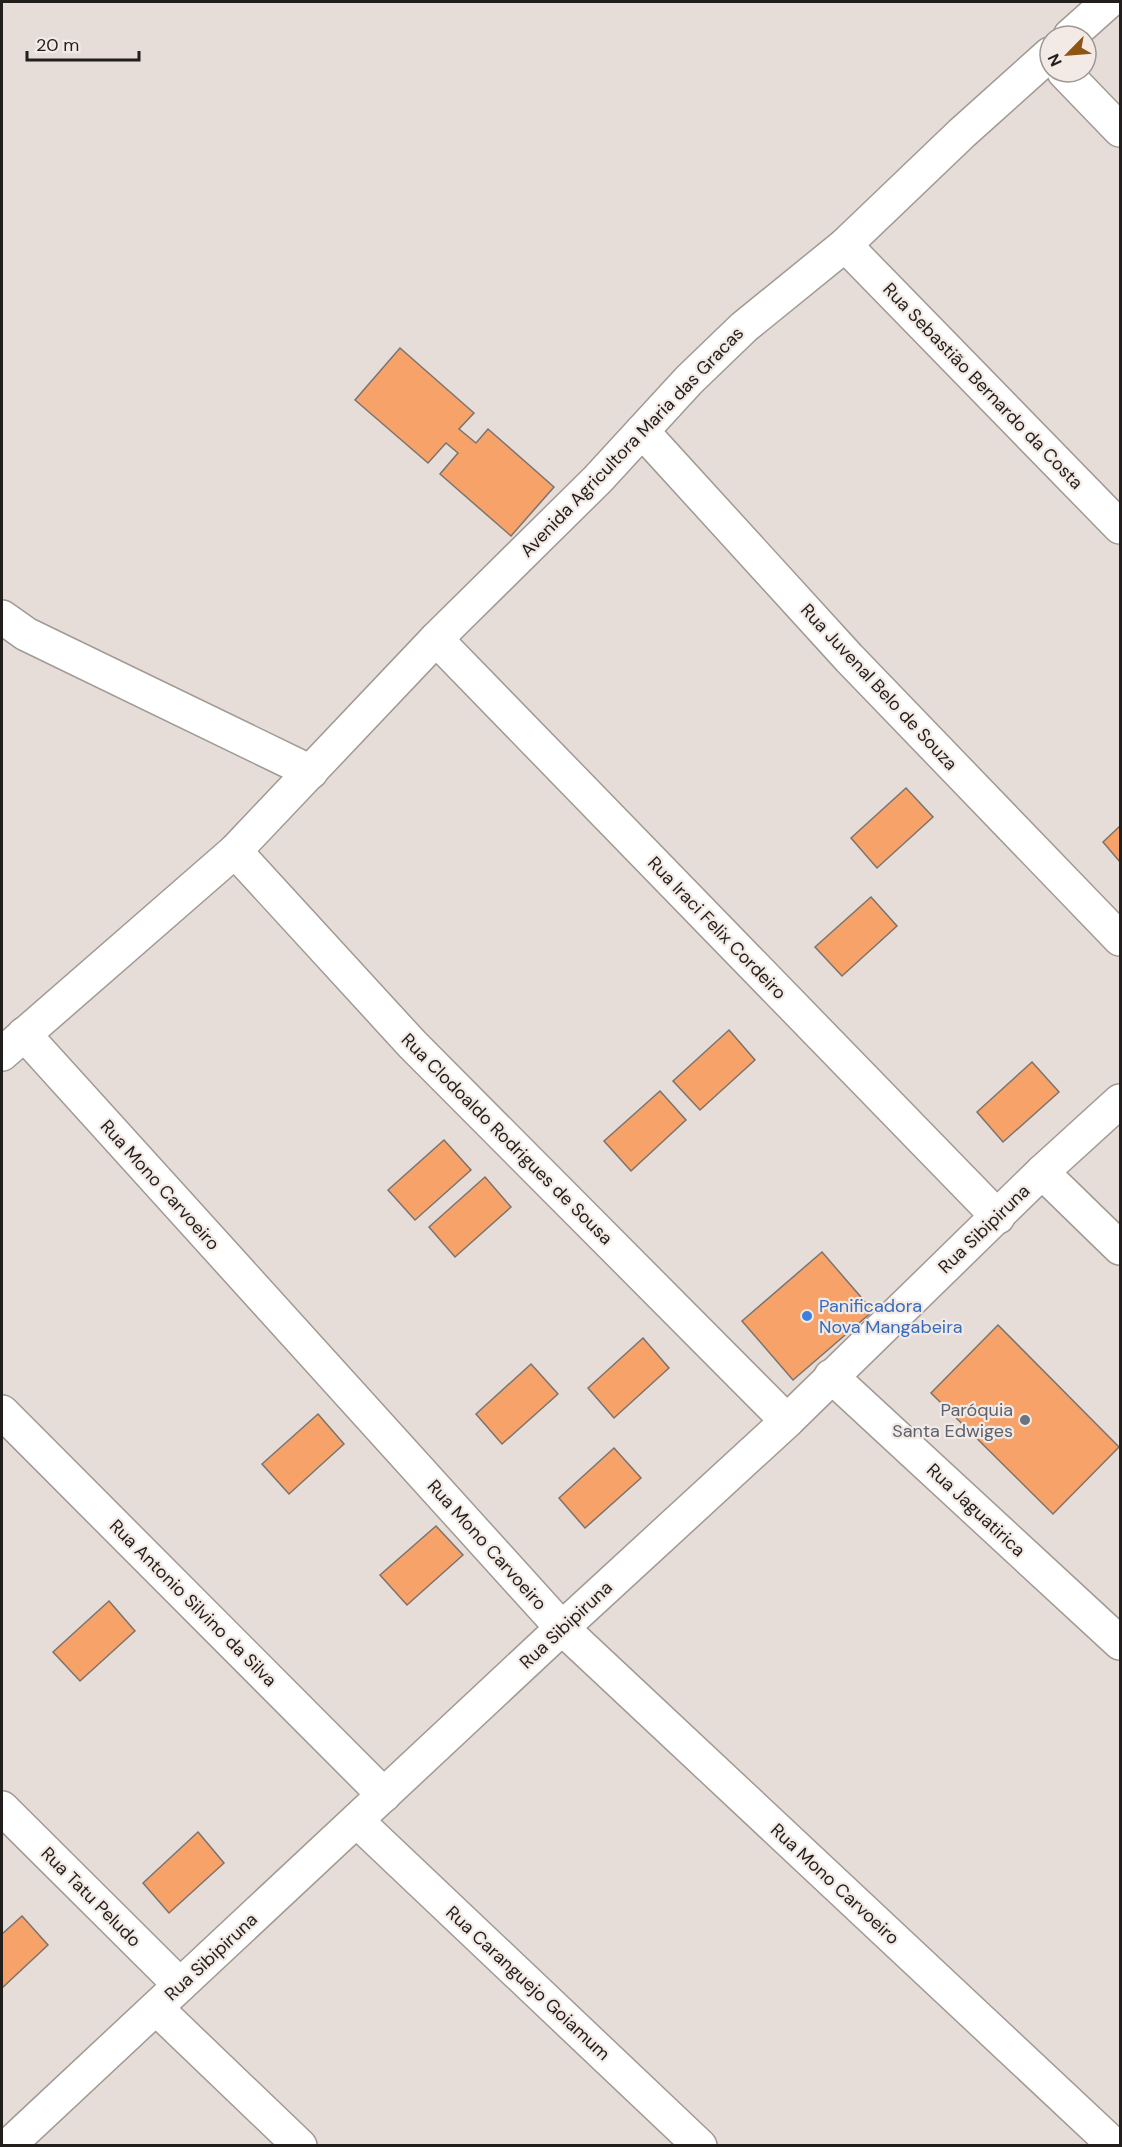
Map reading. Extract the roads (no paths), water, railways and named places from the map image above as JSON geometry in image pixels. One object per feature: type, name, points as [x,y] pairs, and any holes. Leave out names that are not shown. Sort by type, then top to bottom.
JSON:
[{"type":"street","name":"Avenida Agricultora Maria das Gracas","points":[[1086,24],[1108,2]]},
{"type":"street","name":"Avenida Agricultora Maria das Gracas","points":[[13,1044],[235,851],[436,639],[598,479],[689,380],[744,327],[845,245],[962,133],[1038,70]]},
{"type":"street","points":[[1081,84],[1120,130]]},
{"type":"street","name":"Rua Sebastião Bernardo da Costa","points":[[845,245],[1120,527]]},
{"type":"street","name":"Rua Juvenal Belo de Souza","points":[[642,431],[849,658],[1120,939]]},
{"type":"street","points":[[2,617],[26,634],[311,772]]},
{"type":"street","name":"Rua Iraci Felix Cordeiro","points":[[436,639],[998,1217]]},
{"type":"street","name":"Rua Clodoaldo Rodrigues de Sousa","points":[[235,851],[412,1044],[787,1421]]},
{"type":"street","name":"Rua Mono Carvoeiro","points":[[13,1044],[562,1628],[1114,2145]]},
{"type":"street","name":"Rua Sibipiruna","points":[[8,2145],[787,1421],[1042,1172],[1120,1101]]},
{"type":"street","points":[[1042,1172],[1120,1248]]},
{"type":"street","name":"Rua Jaguatirica","points":[[831,1376],[1120,1643]]},
{"type":"street","name":"Rua Antonio Silvino da Silva","points":[[2,1412],[384,1795]]},
{"type":"street","name":"Rua Tatu Peludo","points":[[2,1808],[180,1985]]},
{"type":"street","name":"Rua Caranguejo Goiamum","points":[[357,1821],[700,2145]]},
{"type":"street","points":[[156,2008],[300,2145]]},
{"type":"place","name":"Panificadora Nova Mangabeira","points":[[807,1316]]},
{"type":"place","name":"Paróquia Santa Edwiges","points":[[1025,1420]]}]
